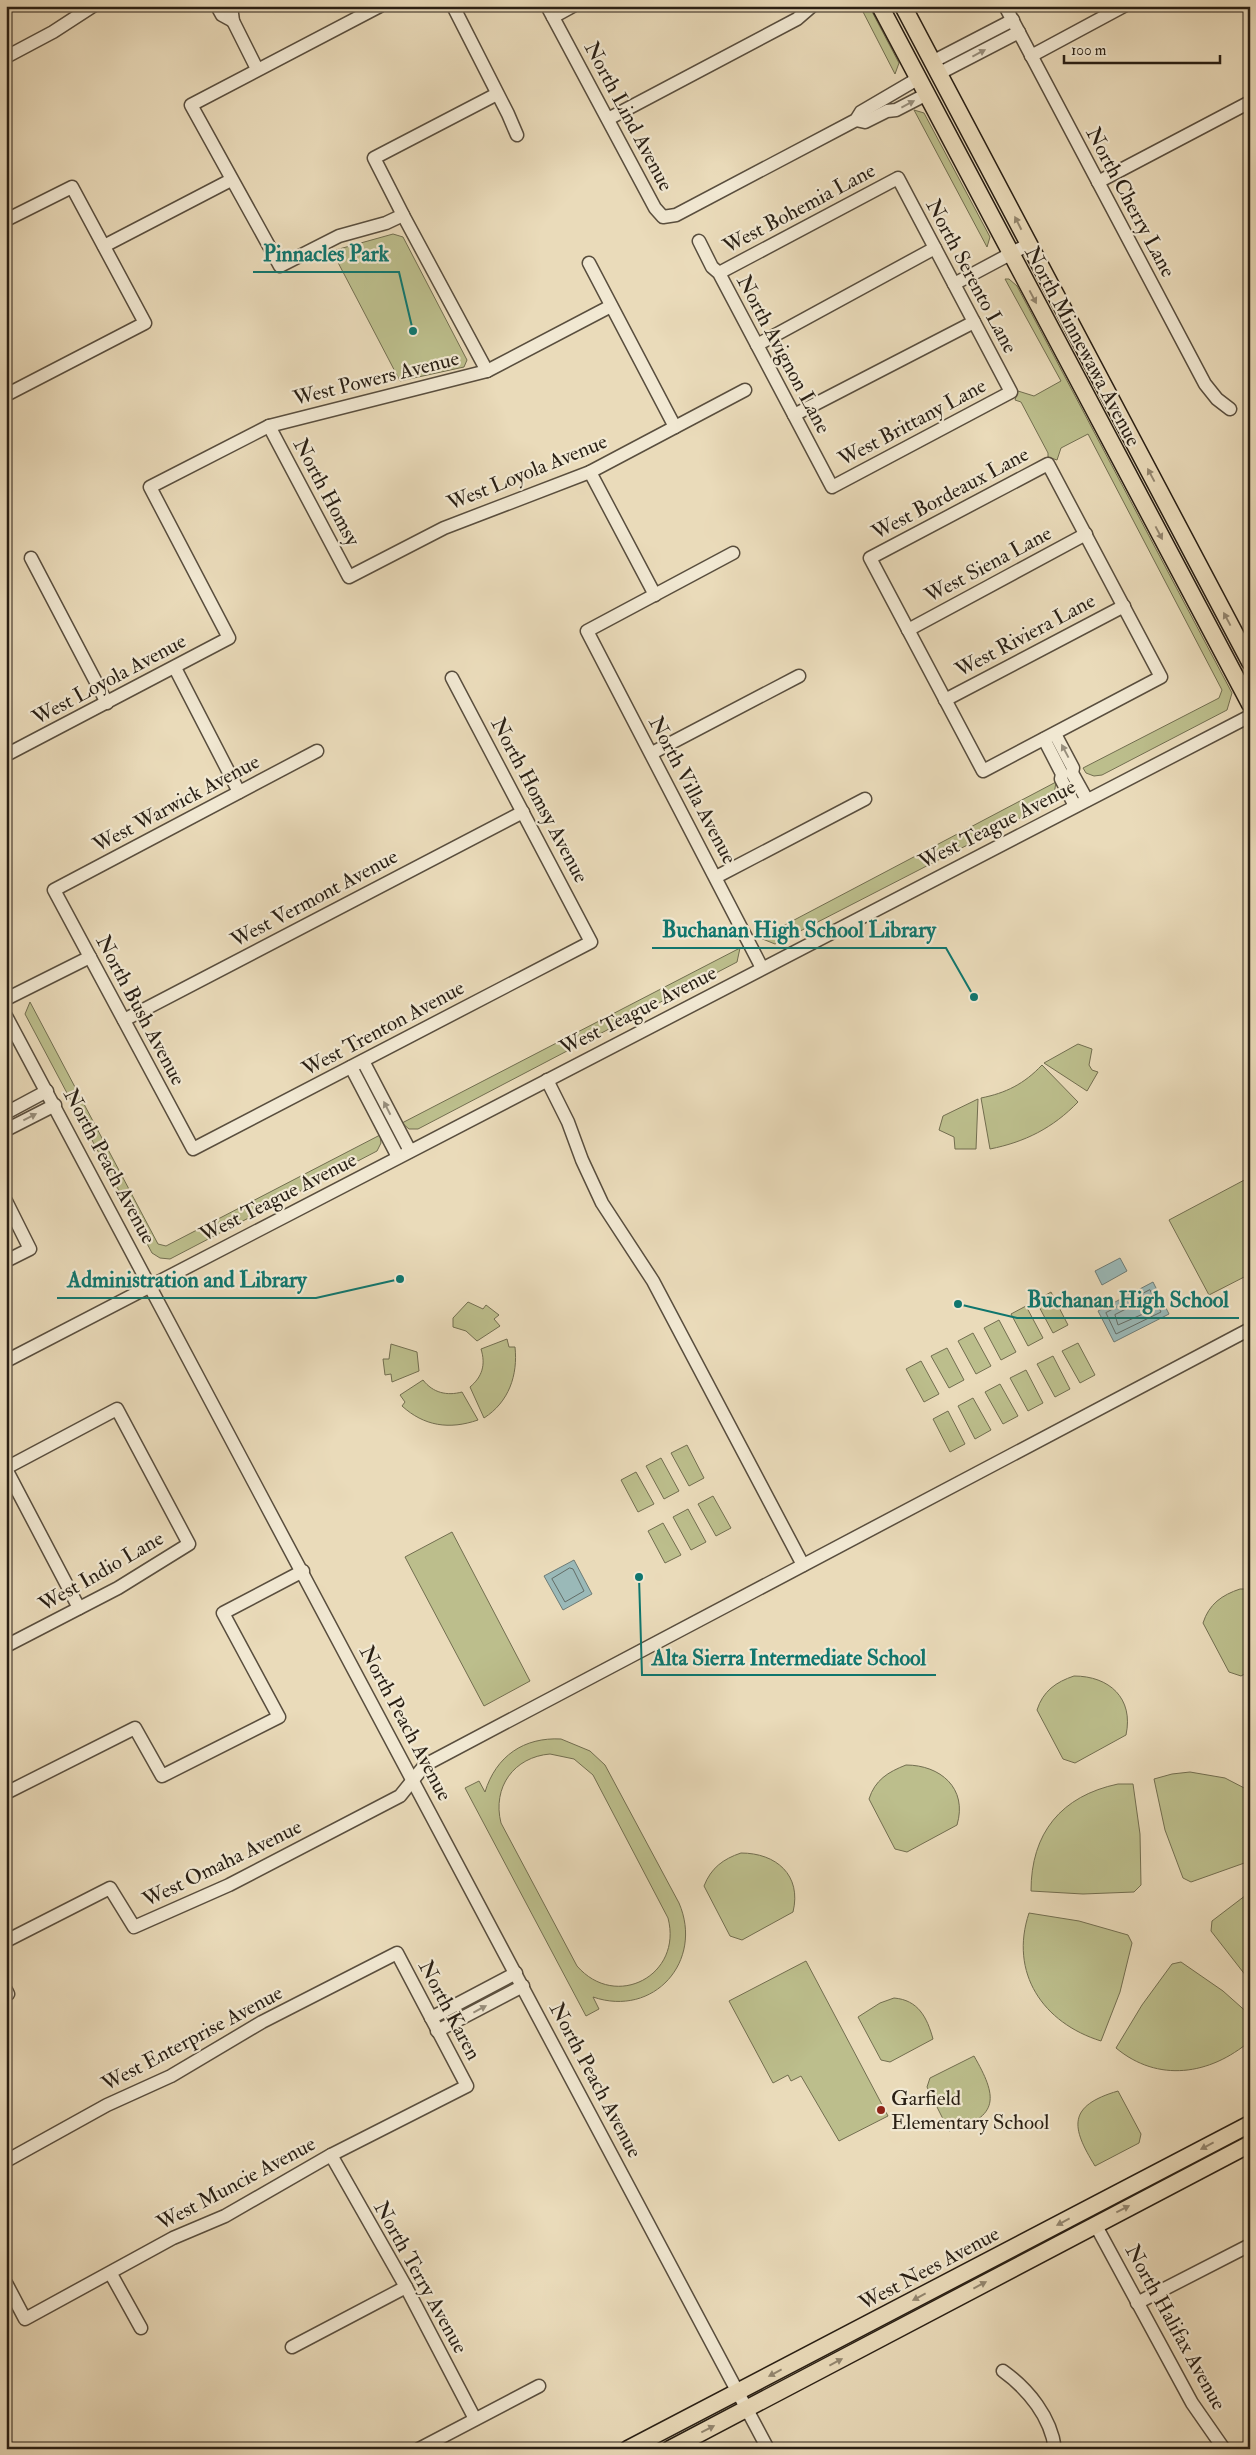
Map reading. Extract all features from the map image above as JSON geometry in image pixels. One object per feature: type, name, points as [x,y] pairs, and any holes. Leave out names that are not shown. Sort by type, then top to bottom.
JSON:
[{"type":"main road","name":"North Minnewawa Avenue","points":[[880,6],[1250,704]]},
{"type":"main road","points":[[892,6],[924,66],[935,68]]},
{"type":"main road","name":"North Minnewawa Avenue","points":[[903,6],[1250,662]]},
{"type":"main road","points":[[919,78],[924,78],[933,84],[983,176],[1006,200]]},
{"type":"main road","name":"West Nees Avenue","points":[[628,2449],[1250,2124]]},
{"type":"main road","name":"West Nees Avenue","points":[[670,2449],[1250,2144]]},
{"type":"street","points":[[6,56],[53,32],[93,6]]},
{"type":"street","points":[[217,6],[222,16],[233,21]]},
{"type":"street","points":[[232,6],[233,21],[258,70]]},
{"type":"street","points":[[380,6],[191,105],[280,266],[332,239],[386,224],[403,216]]},
{"type":"street","points":[[453,6],[517,135]]},
{"type":"street","points":[[550,12],[573,6]]},
{"type":"street","points":[[608,119],[797,19],[812,6]]},
{"type":"street","name":"North Cherry Lane","points":[[1005,6],[1205,384],[1217,399],[1230,409]]},
{"type":"street","points":[[1031,56],[1124,6]]},
{"type":"street","name":"North Lind Avenue","points":[[550,12],[655,208],[664,216],[676,215],[856,120],[861,112],[884,106]]},
{"type":"street","points":[[935,68],[1016,26]]},
{"type":"street","points":[[919,78],[888,94],[884,106],[896,110],[927,94]]},
{"type":"street","points":[[487,371],[403,216],[374,158],[497,94]]},
{"type":"street","points":[[1098,182],[1250,102]]},
{"type":"street","name":"North Serento Lane","points":[[898,178],[1011,392]]},
{"type":"street","name":"West Bohemia Lane","points":[[719,273],[898,178]]},
{"type":"street","points":[[104,246],[232,180]]},
{"type":"street","points":[[6,220],[72,187],[145,323],[6,395]]},
{"type":"street","name":"North Avignon Lane","points":[[699,241],[712,267],[719,273],[832,487]]},
{"type":"street","points":[[954,284],[1028,244]]},
{"type":"street","points":[[757,345],[935,248]]},
{"type":"street","points":[[589,263],[674,427]]},
{"type":"street","name":"West Powers Avenue","points":[[230,638],[150,487],[269,426],[487,371],[611,306]]},
{"type":"street","points":[[794,415],[974,322]]},
{"type":"street","name":"West Loyola Avenue","points":[[349,577],[444,528],[590,472],[745,390]]},
{"type":"street","name":"West Brittany Lane","points":[[832,487],[1011,392]]},
{"type":"street","name":"North Homsy","points":[[269,426],[349,577]]},
{"type":"street","name":"West Bordeaux Lane","points":[[908,630],[870,558],[1048,464],[1086,534]]},
{"type":"street","points":[[590,472],[655,595],[733,553]]},
{"type":"street","points":[[908,630],[983,771],[1162,677],[1086,534]]},
{"type":"street","name":"West Siena Lane","points":[[908,630],[1086,534]]},
{"type":"street","points":[[31,558],[107,702]]},
{"type":"street","name":"North Villa Avenue","points":[[655,595],[587,631],[762,968]]},
{"type":"street","name":"West Riviera Lane","points":[[945,700],[1124,606]]},
{"type":"street","name":"West Loyola Avenue","points":[[6,755],[230,638]]},
{"type":"street","points":[[175,668],[239,792]]},
{"type":"street","points":[[652,754],[799,676]]},
{"type":"street","name":"North Homsy Avenue","points":[[452,678],[591,942]]},
{"type":"street","name":"West Teague Avenue","points":[[6,1361],[1250,716]]},
{"type":"street","points":[[1050,737],[1073,768],[1072,773],[1087,800]]},
{"type":"street","points":[[1050,737],[1062,774],[1061,779],[1075,806]]},
{"type":"street","name":"West Warwick Avenue","points":[[54,890],[317,751]]},
{"type":"street","points":[[716,877],[865,799]]},
{"type":"street","name":"West Vermont Avenue","points":[[124,1020],[523,812]]},
{"type":"street","name":"North Bush Avenue","points":[[54,890],[193,1149]]},
{"type":"street","name":"West Trenton Avenue","points":[[193,1149],[591,942]]},
{"type":"street","points":[[6,999],[90,957]]},
{"type":"street","name":"North Peach Avenue","points":[[6,1016],[303,1571],[768,2449]]},
{"type":"street","points":[[357,1064],[404,1154]]},
{"type":"street","points":[[547,1080],[568,1122],[585,1167],[602,1203],[653,1281],[803,1565]]},
{"type":"street","points":[[6,1113],[47,1091]]},
{"type":"street","points":[[6,1130],[55,1105]]},
{"type":"street","points":[[6,1201],[30,1248],[6,1261]]},
{"type":"street","points":[[413,1780],[425,1765],[1250,1329]]},
{"type":"street","name":"West Indio Lane","points":[[6,1468],[117,1409],[189,1544],[118,1588],[6,1646]]},
{"type":"street","points":[[6,1468],[79,1608]]},
{"type":"street","points":[[6,1793],[135,1728],[162,1776],[279,1717],[223,1613],[303,1571]]},
{"type":"street","name":"West Omaha Avenue","points":[[6,1941],[110,1888],[134,1927],[151,1921],[229,1885],[400,1796],[413,1780]]},
{"type":"street","name":"North Karen","points":[[397,1953],[467,2086]]},
{"type":"street","name":"West Enterprise Avenue","points":[[6,2161],[107,2105],[171,2076],[262,2022],[397,1953]]},
{"type":"street","points":[[431,2018],[516,1973]]},
{"type":"street","points":[[437,2031],[523,1986]]},
{"type":"street","name":"West Muncie Avenue","points":[[6,2283],[26,2319],[111,2274],[173,2238],[225,2216],[331,2155],[467,2086]]},
{"type":"street","name":"North Terry Avenue","points":[[331,2155],[406,2287],[475,2419]]},
{"type":"street","name":"North Halifax Avenue","points":[[1095,2224],[1192,2403],[1224,2449]]},
{"type":"street","points":[[1137,2304],[1250,2245]]},
{"type":"street","points":[[111,2274],[141,2328]]},
{"type":"street","points":[[292,2347],[406,2287]]},
{"type":"street","points":[[1003,2371],[1020,2384],[1033,2398],[1049,2428],[1055,2449]]},
{"type":"street","points":[[419,2449],[538,2386]]},
{"type":"green space","points":[[860,6],[869,6],[899,63],[895,74]]},
{"type":"green space","points":[[914,110],[924,113],[990,237],[987,247]]},
{"type":"green space","points":[[393,234],[403,237],[467,360],[464,367],[400,381],[332,251]]},
{"type":"green space","points":[[1005,279],[1009,279],[1017,286],[1232,693],[1227,710],[1102,775],[1094,776],[1086,773],[1083,768],[1219,698],[1222,690],[1088,434],[1061,448],[1057,460],[1048,457],[1048,453],[1021,402],[1015,400],[1018,391],[1034,396],[1061,381]]},
{"type":"green space","points":[[1056,782],[1053,801],[775,944],[760,938]]},
{"type":"green space","points":[[740,948],[737,962],[418,1129],[409,1129],[402,1123]]},
{"type":"green space","points":[[30,1002],[158,1244],[166,1246],[380,1135],[381,1143],[377,1151],[170,1259],[160,1258],[152,1253],[25,1014]]},
{"type":"green space","points":[[1078,1044],[1092,1049],[1089,1065],[1092,1070],[1098,1072],[1087,1091],[1044,1063]]},
{"type":"green space","points":[[1042,1065],[1078,1102],[1059,1119],[1038,1133],[990,1149],[981,1098],[1014,1087]]},
{"type":"green space","points":[[978,1099],[976,1149],[955,1149],[954,1137],[939,1130],[943,1116]]},
{"type":"green space","points":[[1250,1177],[1250,1274],[1209,1295],[1169,1220]]},
{"type":"green space","points":[[1051,1292],[1068,1325],[1053,1333],[1036,1301]]},
{"type":"green space","points":[[468,1302],[483,1309],[486,1305],[499,1315],[494,1319],[500,1326],[477,1341],[466,1331],[453,1327],[453,1318]]},
{"type":"green space","points":[[1026,1306],[1043,1338],[1028,1346],[1011,1314]]},
{"type":"green space","points":[[999,1320],[1016,1352],[1001,1360],[984,1328]]},
{"type":"green space","points":[[973,1333],[991,1366],[976,1374],[958,1341]]},
{"type":"green space","points":[[507,1339],[509,1347],[515,1347],[516,1357],[513,1378],[506,1396],[493,1412],[484,1418],[470,1387],[482,1370],[481,1349]]},
{"type":"green space","points":[[1078,1343],[1095,1375],[1080,1383],[1062,1351]]},
{"type":"green space","points":[[391,1344],[417,1352],[419,1371],[392,1382],[391,1374],[385,1375],[383,1359],[389,1359]]},
{"type":"green space","points":[[947,1348],[964,1380],[949,1388],[931,1356]]},
{"type":"green space","points":[[1053,1356],[1070,1389],[1055,1397],[1037,1364]]},
{"type":"green space","points":[[921,1361],[939,1394],[924,1402],[906,1369]]},
{"type":"green space","points":[[1026,1370],[1043,1403],[1028,1411],[1010,1378]]},
{"type":"green space","points":[[423,1380],[436,1391],[451,1394],[462,1392],[478,1420],[457,1425],[437,1424],[428,1422],[410,1413],[402,1406],[405,1402],[400,1395]]},
{"type":"green space","points":[[1000,1384],[1018,1416],[1003,1424],[985,1392]]},
{"type":"green space","points":[[973,1398],[991,1430],[975,1439],[958,1406]]},
{"type":"green space","points":[[948,1411],[965,1444],[950,1452],[933,1419]]},
{"type":"green space","points":[[687,1445],[704,1478],[689,1486],[671,1453]]},
{"type":"green space","points":[[661,1458],[679,1491],[664,1499],[646,1466]]},
{"type":"green space","points":[[636,1472],[654,1504],[638,1512],[621,1480]]},
{"type":"green space","points":[[713,1496],[731,1528],[716,1536],[698,1504]]},
{"type":"green space","points":[[688,1509],[706,1542],[691,1550],[673,1517]]},
{"type":"green space","points":[[663,1523],[681,1555],[665,1563],[648,1531]]},
{"type":"green space","points":[[452,1532],[530,1681],[484,1706],[405,1557]]},
{"type":"green space","points":[[1240,1589],[1250,1589],[1250,1671],[1241,1676],[1229,1672],[1203,1623],[1217,1601],[1227,1594]]},
{"type":"green space","points":[[1074,1676],[1087,1677],[1108,1685],[1122,1700],[1126,1710],[1127,1722],[1126,1735],[1075,1763],[1063,1759],[1037,1710],[1051,1688],[1061,1681]]},
{"type":"green space","points":[[561,1739],[590,1751],[605,1765],[679,1903],[685,1925],[685,1945],[679,1964],[668,1980],[654,1992],[636,1999],[615,2001],[593,1997],[599,2009],[586,2016],[465,1788],[479,1781],[485,1792],[496,1768],[513,1751],[535,1741]],"holes":[[[550,1754],[574,1759],[593,1775],[668,1918],[670,1938],[666,1956],[656,1970],[643,1980],[627,1986],[610,1986],[593,1979],[577,1966],[501,1823],[500,1797],[503,1786],[516,1768],[537,1756]]]},
{"type":"green space","points":[[906,1765],[930,1769],[948,1781],[955,1790],[959,1812],[957,1825],[907,1852],[895,1849],[869,1799],[875,1787],[883,1778]]},
{"type":"green space","points":[[1190,1772],[1225,1778],[1250,1791],[1250,1861],[1191,1882],[1183,1878],[1165,1830],[1154,1779]]},
{"type":"green space","points":[[1118,1784],[1133,1784],[1140,1834],[1141,1885],[1134,1892],[1083,1894],[1031,1891],[1032,1870],[1037,1851],[1043,1835],[1053,1820],[1065,1808],[1080,1798]]},
{"type":"green space","points":[[741,1853],[765,1857],[784,1869],[794,1887],[795,1899],[793,1912],[742,1940],[730,1936],[704,1886],[710,1874],[718,1865]]},
{"type":"green space","points":[[1250,1892],[1250,1981],[1211,1931],[1212,1921]]},
{"type":"green space","points":[[1029,1913],[1079,1921],[1128,1935],[1132,1943],[1120,1992],[1101,2041],[1080,2033],[1062,2022],[1047,2008],[1036,1993],[1028,1975],[1024,1956],[1024,1935]]},
{"type":"green space","points":[[806,1961],[888,2116],[839,2141],[801,2076],[791,2081],[788,2075],[773,2083],[729,2001]]},
{"type":"green space","points":[[1181,1962],[1223,1991],[1250,2015],[1250,2041],[1218,2061],[1201,2067],[1184,2070],[1166,2070],[1132,2059],[1116,2048],[1142,2005],[1172,1964]]},
{"type":"green space","points":[[894,1998],[909,2002],[920,2011],[928,2024],[933,2039],[890,2062],[881,2060],[858,2017],[880,2003]]},
{"type":"green space","points":[[974,2056],[987,2083],[990,2103],[986,2112],[978,2119],[949,2131],[927,2087],[930,2078]]},
{"type":"green space","points":[[1118,2091],[1141,2134],[1139,2143],[1095,2166],[1081,2140],[1078,2120],[1082,2111],[1090,2104],[1101,2097]]},
{"type":"water","points":[[1120,1258],[1127,1271],[1102,1285],[1095,1271]]},
{"type":"water","points":[[1153,1282],[1169,1314],[1114,1342],[1098,1311]]},
{"type":"water","points":[[574,1560],[592,1594],[563,1610],[544,1576]]},
{"type":"place","name":"Pinnacles Park","points":[[413,331]]},
{"type":"place","name":"Buchanan High School Library","points":[[974,997]]},
{"type":"place","name":"Administration and Library","points":[[400,1279]]},
{"type":"place","name":"Buchanan High School","points":[[958,1304]]},
{"type":"place","name":"Alta Sierra Intermediate School","points":[[639,1577]]},
{"type":"place","name":"Garfield Elementary School","points":[[881,2110]]}]
